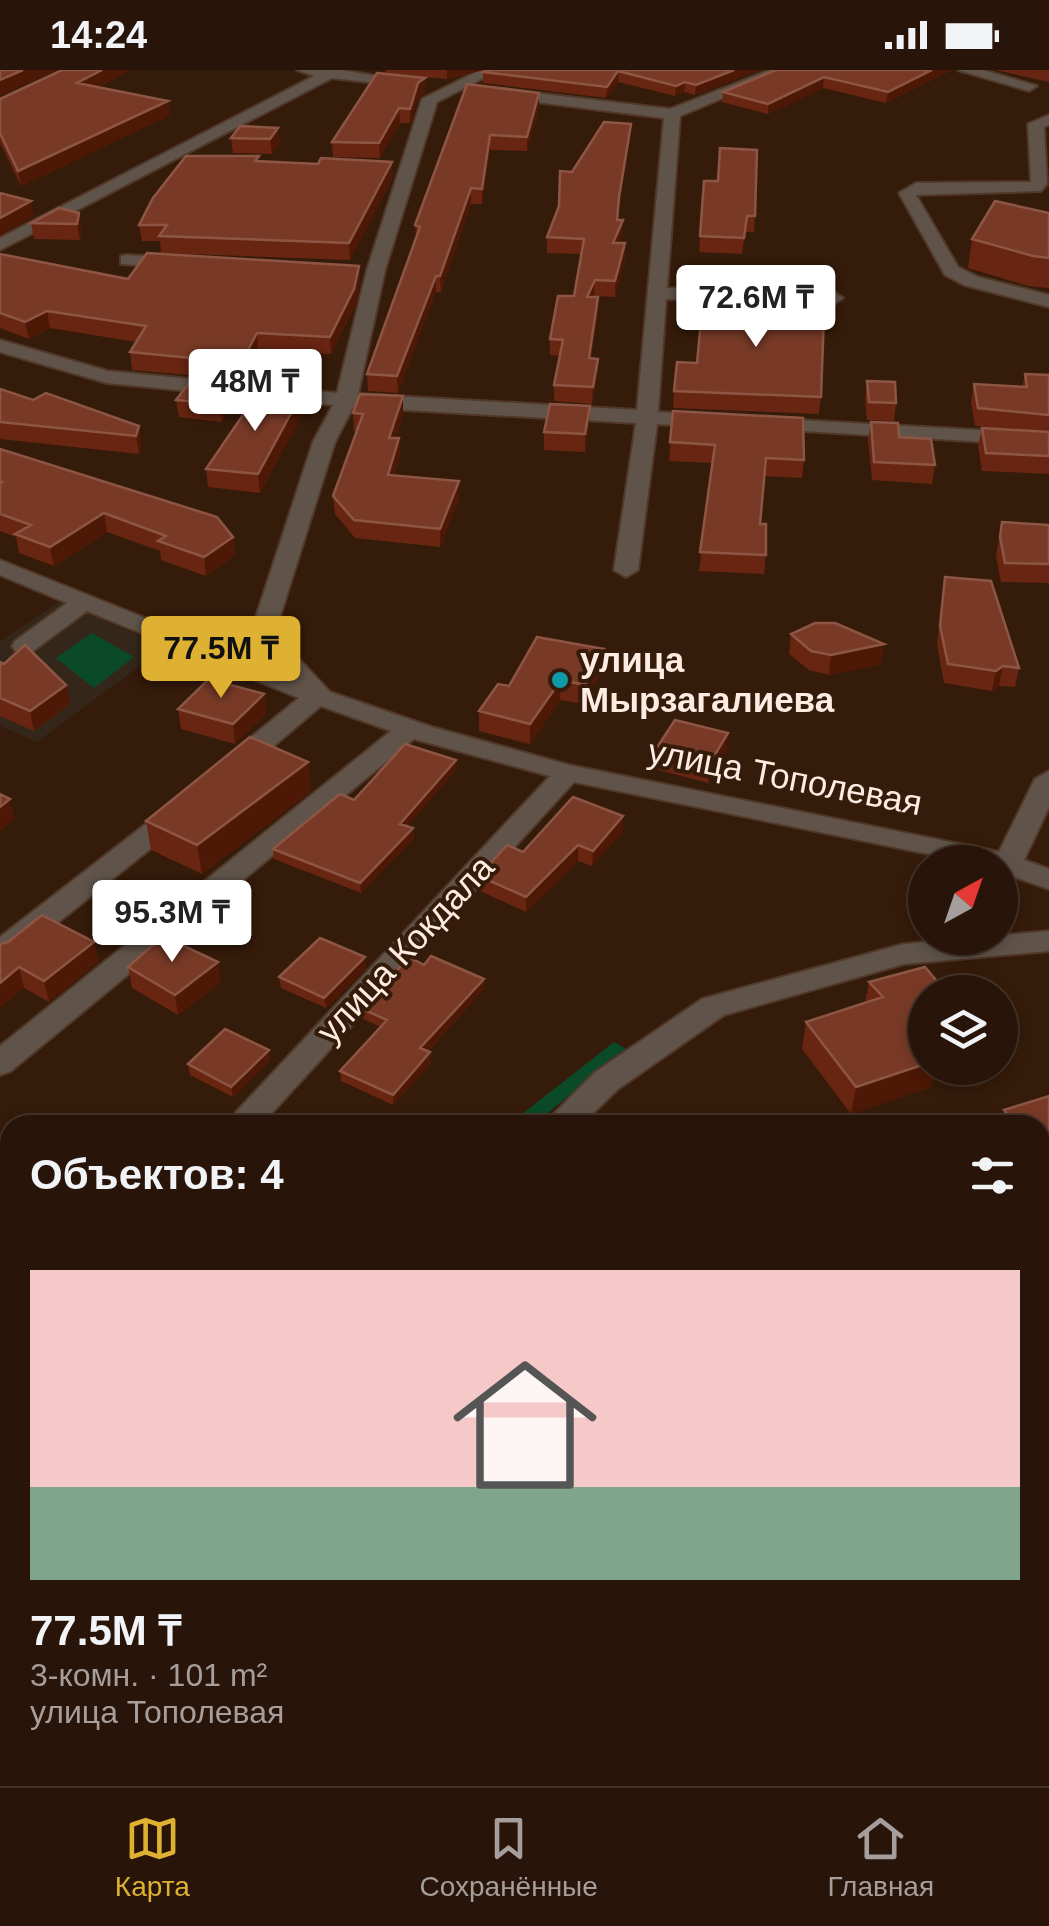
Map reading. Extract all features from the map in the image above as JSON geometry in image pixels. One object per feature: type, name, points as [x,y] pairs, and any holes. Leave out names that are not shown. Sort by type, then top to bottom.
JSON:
[{"type":"street","points":[[304,70],[672,114],[784,70]]},
{"type":"street","points":[[5,943],[319,694],[274,647],[266,622],[324,442],[346,400],[366,270],[397,168],[430,99],[447,87],[492,70]]},
{"type":"street","points":[[966,70],[1029,86]]},
{"type":"street","points":[[0,245],[330,73]]},
{"type":"street","points":[[626,570],[648,418],[672,114]]},
{"type":"street","points":[[1049,120],[1036,124],[1038,184],[1013,197],[916,188],[906,193],[951,270],[959,277],[1049,300]]},
{"type":"street","points":[[166,158],[205,160]]},
{"type":"street","points":[[127,260],[204,264]]},
{"type":"street","points":[[657,293],[834,298]]},
{"type":"street","points":[[0,346],[106,377],[346,400],[1049,440]]},
{"type":"street","name":"улица Тополевая","points":[[0,567],[86,600],[256,676],[319,694],[356,714],[408,731],[568,773],[931,845]]},
{"type":"street","points":[[24,646],[86,600]]},
{"type":"street","points":[[0,1063],[408,731]]},
{"type":"street","name":"улица Кокдала","points":[[250,1115],[568,773]]},
{"type":"street","points":[[1016,845],[1049,779]]},
{"type":"street","name":"улица Тополевая","points":[[1018,866],[1049,880]]},
{"type":"street","points":[[570,1115],[606,1081],[712,1007],[904,954],[1049,941]]},
{"type":"shaded area","points":[[60,601],[165,647],[37,742],[0,726],[0,642]]},
{"type":"green space","points":[[92,633],[134,657],[94,688],[56,658]]},
{"type":"green space","points":[[614,1042],[626,1049],[545,1115],[521,1115]]},
{"type":"building","points":[[0,70],[23,70],[0,80]]},
{"type":"building","points":[[62,70],[102,70],[77,83],[168,101],[18,171],[0,133],[0,99]]},
{"type":"building","points":[[734,70],[696,85],[685,82],[676,86],[618,71],[607,87],[483,72]]},
{"type":"building","points":[[776,70],[932,70],[888,92],[824,77],[768,104],[723,92]]},
{"type":"building","points":[[377,73],[425,78],[418,83],[410,109],[399,108],[379,143],[332,142]]},
{"type":"building","points":[[467,84],[539,93],[527,137],[490,135],[482,189],[471,188],[440,276],[436,276],[397,376],[367,374],[420,227],[415,225]]},
{"type":"building","points":[[604,122],[631,124],[617,220],[623,220],[613,243],[625,243],[615,281],[595,280],[587,297],[598,297],[589,358],[598,359],[593,387],[554,385],[563,340],[550,339],[558,296],[574,296],[584,239],[547,237],[559,206],[560,171],[572,172]]},
{"type":"building","points":[[240,126],[278,128],[270,139],[231,138]]},
{"type":"building","points":[[720,148],[757,150],[755,216],[747,216],[744,238],[700,236],[704,181],[718,181]]},
{"type":"building","points":[[186,156],[259,156],[255,161],[318,164],[321,158],[392,162],[349,243],[159,236],[167,225],[139,225],[153,198]]},
{"type":"building","points":[[0,193],[31,201],[0,218]]},
{"type":"building","points":[[995,201],[1049,213],[1049,258],[972,239]]},
{"type":"building","points":[[59,208],[79,213],[77,224],[31,223]]},
{"type":"building","points":[[147,253],[359,266],[354,289],[330,337],[257,333],[241,363],[130,352],[146,326],[47,311],[25,322],[0,313],[0,254],[128,279]]},
{"type":"building","points":[[703,299],[810,301],[809,315],[824,316],[821,397],[674,391],[677,362],[697,363]]},
{"type":"building","points":[[1025,374],[1049,375],[1049,415],[978,408],[974,384],[1027,387]]},
{"type":"building","points":[[193,378],[232,382],[220,404],[176,400]]},
{"type":"building","points":[[867,381],[895,382],[896,403],[869,402]]},
{"type":"building","points":[[0,389],[33,400],[46,393],[139,426],[136,436],[0,422]]},
{"type":"building","points":[[258,393],[301,395],[258,474],[206,469]]},
{"type":"building","points":[[360,394],[403,396],[389,438],[399,438],[388,475],[459,481],[440,529],[354,520],[333,496],[363,414],[353,413]]},
{"type":"building","points":[[550,404],[590,406],[585,434],[544,432]]},
{"type":"building","points":[[673,411],[803,418],[804,460],[766,458],[760,524],[766,524],[766,555],[700,552],[715,445],[670,442]]},
{"type":"building","points":[[871,422],[898,423],[899,437],[931,439],[935,465],[874,462]]},
{"type":"building","points":[[982,428],[1049,432],[1049,456],[986,453]]},
{"type":"building","points":[[0,449],[217,517],[233,537],[204,557],[158,541],[166,536],[104,513],[50,547],[15,534],[31,525],[0,514]]},
{"type":"building","points":[[1002,522],[1049,525],[1049,564],[1005,563],[1000,537]]},
{"type":"building","points":[[945,577],[991,581],[1019,668],[1003,666],[996,671],[948,664],[940,626]]},
{"type":"building","points":[[815,623],[835,623],[884,644],[831,655],[811,651],[791,634]]},
{"type":"building","points":[[537,637],[604,649],[585,685],[561,680],[530,724],[479,711],[498,684],[509,686]]},
{"type":"building","points":[[25,645],[66,685],[30,711],[0,698],[0,662],[4,664]]},
{"type":"building","points":[[209,679],[264,694],[233,724],[178,709]]},
{"type":"building","points":[[675,720],[728,733],[710,763],[656,749]]},
{"type":"building","points":[[250,737],[308,762],[197,845],[146,821]]},
{"type":"building","points":[[405,744],[456,760],[400,824],[413,828],[360,883],[273,849],[340,794],[354,800]]},
{"type":"building","points":[[0,794],[10,799],[0,807]]},
{"type":"building","points":[[573,797],[623,816],[593,851],[578,845],[526,897],[479,876],[507,845],[523,852]]},
{"type":"building","points":[[42,915],[94,942],[44,981],[19,967],[0,983],[0,944]]},
{"type":"building","points":[[163,936],[218,962],[175,995],[128,967]]},
{"type":"building","points":[[320,938],[365,957],[324,998],[279,977]]},
{"type":"building","points":[[431,956],[484,979],[420,1048],[430,1052],[393,1095],[340,1071],[387,1020],[362,1009],[409,957],[424,965]]},
{"type":"building","points":[[925,967],[932,975],[908,975],[908,1070],[856,1087],[806,1022],[883,997],[869,982]]},
{"type":"building","points":[[225,1029],[269,1050],[231,1087],[188,1064]]},
{"type":"building","points":[[1049,1096],[1049,1115],[1008,1115],[1004,1110]]},
{"type":"place","name":"улица Мырзагалиева","points":[[560,680]]}]
